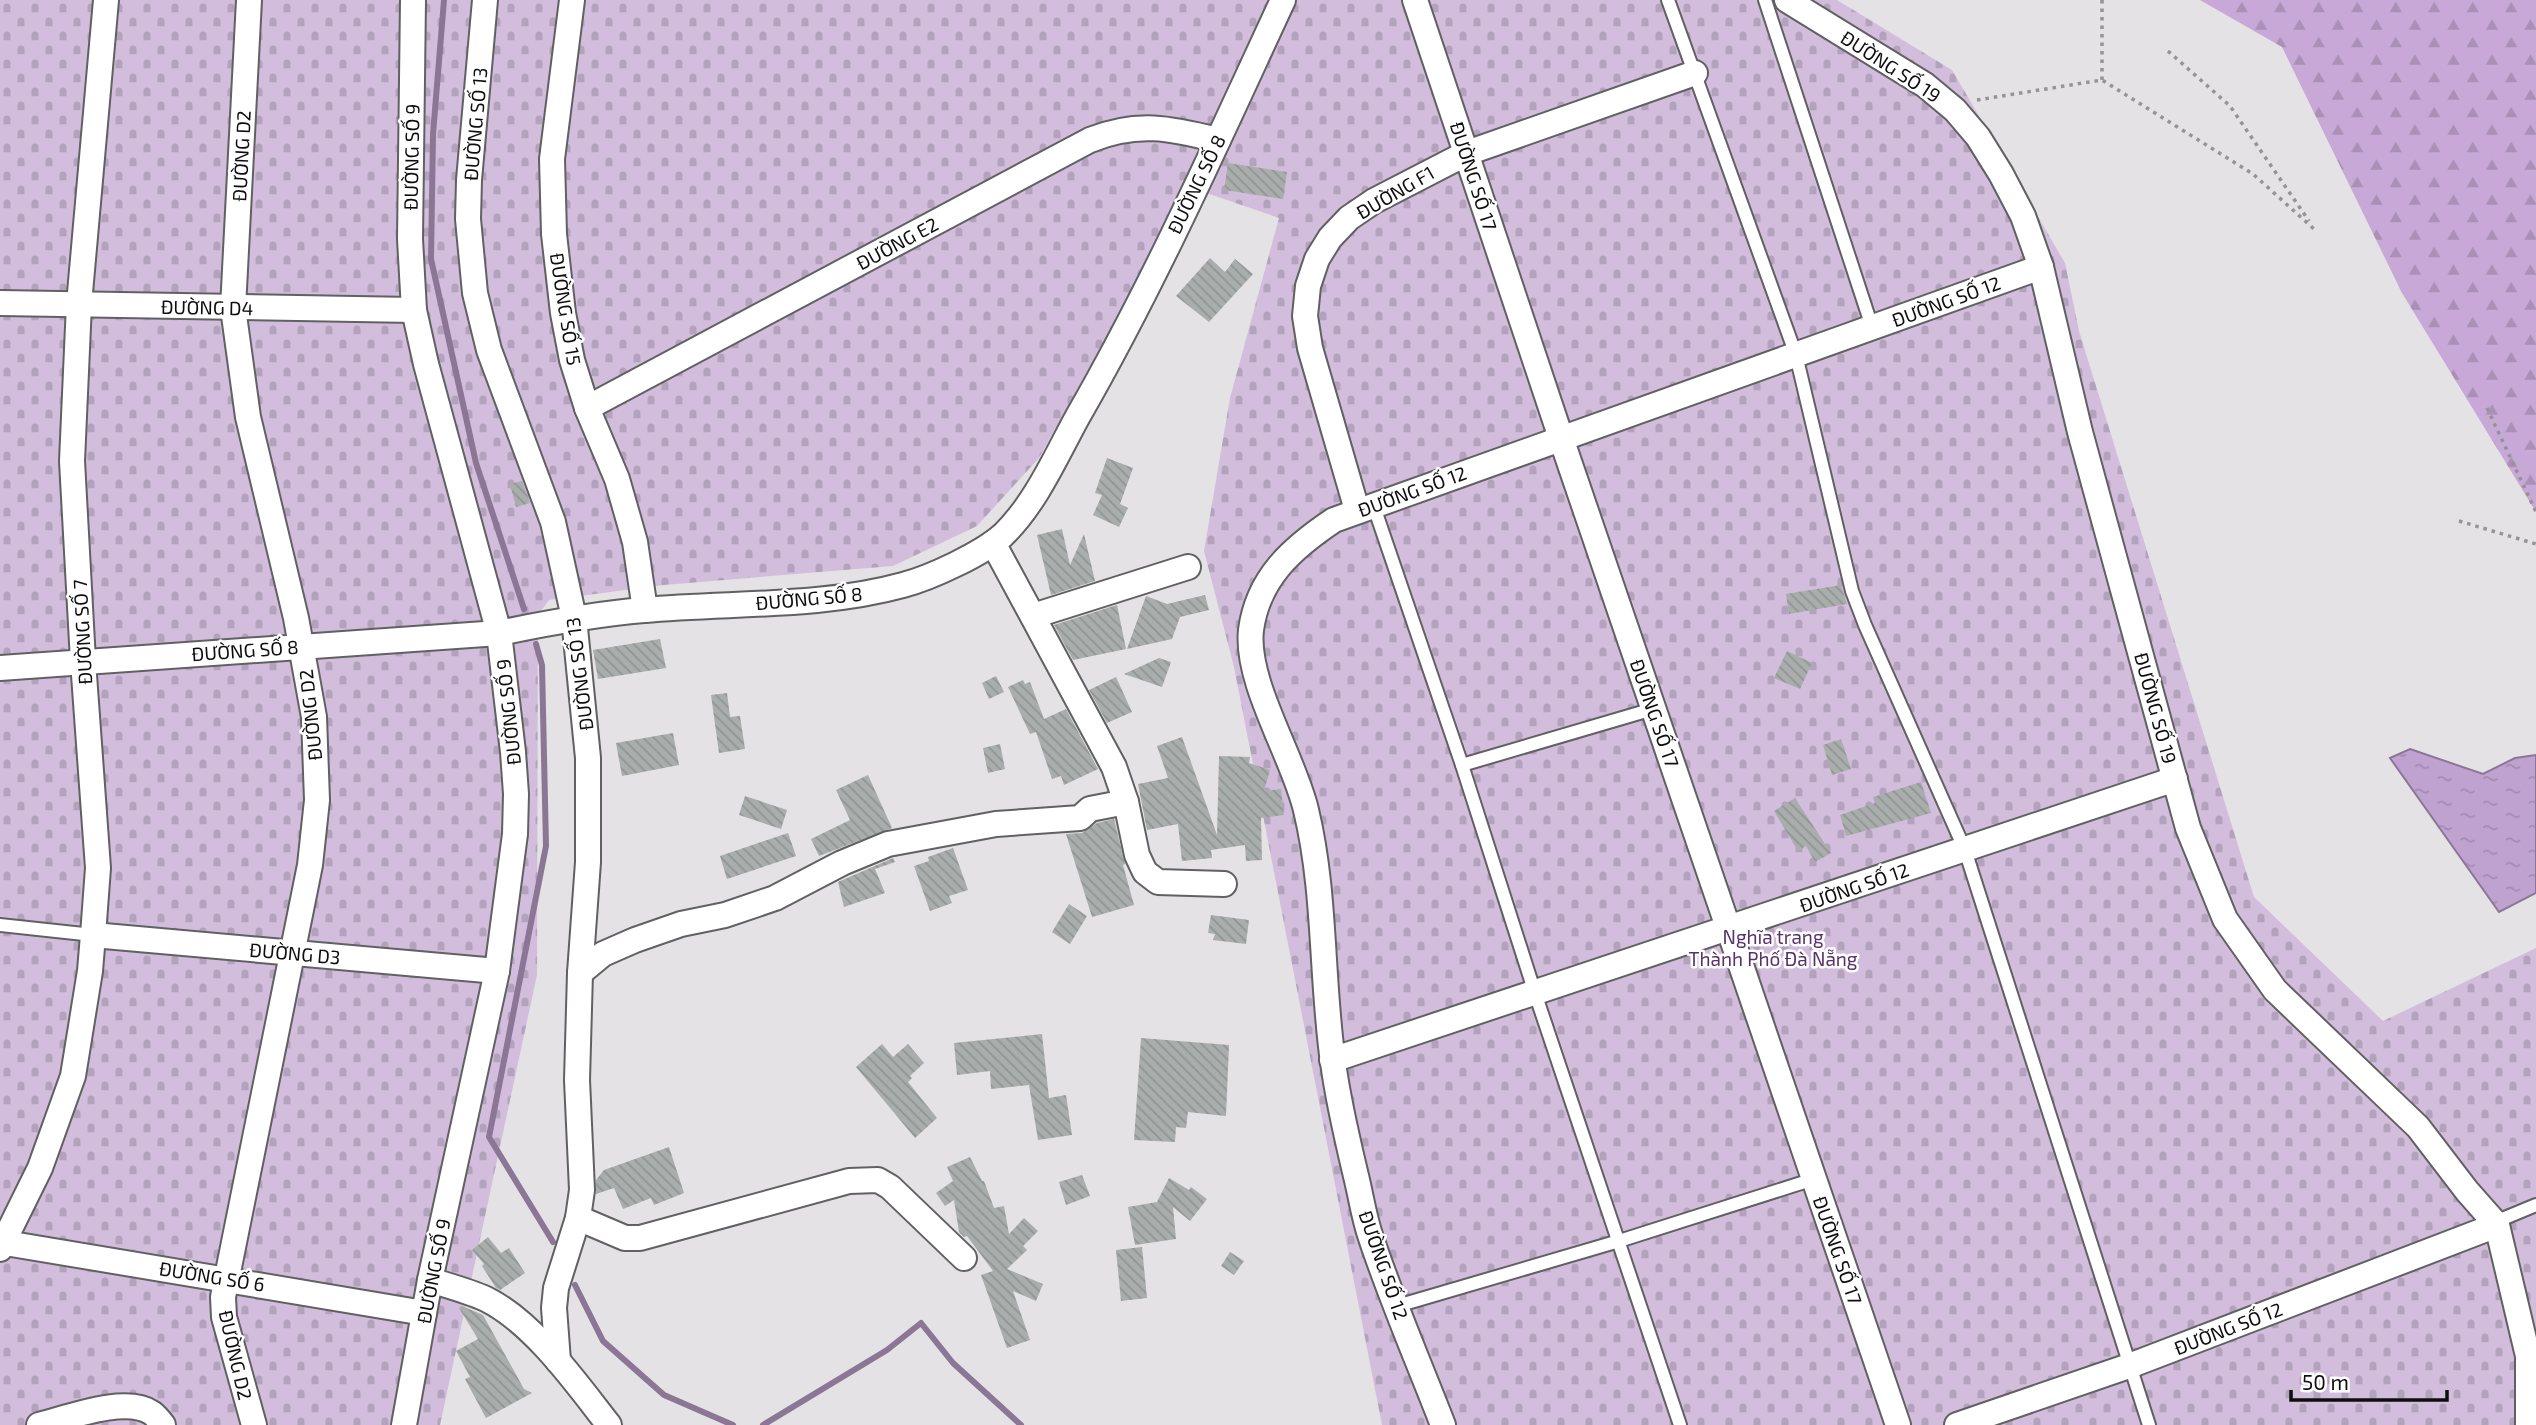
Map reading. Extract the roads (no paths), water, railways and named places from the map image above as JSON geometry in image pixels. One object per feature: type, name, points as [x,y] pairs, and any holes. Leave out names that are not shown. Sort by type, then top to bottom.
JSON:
[{"type":"street","name":"ĐƯỜNG SỐ 7","points":[[1,1244],[40,1168],[73,1076],[90,971],[98,868],[72,461],[79,304],[106,0]]},
{"type":"street","name":"ĐƯỜNG D2","points":[[249,0],[233,308],[248,417],[301,646],[314,717],[317,800],[310,865],[226,1278],[224,1317],[254,1425]]},
{"type":"street","name":"ĐƯỜNG SỐ 9","points":[[404,1425],[482,969],[515,834],[516,794],[499,633],[426,364],[414,310],[410,239],[413,0]]},
{"type":"street","name":"ĐƯỜNG SỐ 13","points":[[485,0],[468,206],[475,293],[489,350],[553,522],[574,618],[588,758],[588,862],[580,973],[577,1080],[582,1190],[578,1218],[556,1288],[554,1308],[558,1361]]},
{"type":"street","name":"ĐƯỜNG SỐ 15","points":[[572,0],[552,159],[554,234],[572,360],[587,408],[617,479],[635,542],[645,610]]},
{"type":"street","name":"ĐƯỜNG SỐ 8","points":[[0,668],[499,633],[574,618],[645,610],[831,598],[872,593],[906,584],[953,565],[993,543],[1027,506],[1108,363],[1218,140],[1283,0]]},
{"type":"street","name":"ĐƯỜNG SỐ 17","points":[[1415,0],[1561,438],[1898,1425]]},
{"type":"street","name":"ĐƯỜNG SỐ 19","points":[[1787,0],[1925,86],[1955,110],[1978,137],[2023,216],[2041,267],[2080,432],[2188,828],[2225,919],[2275,990],[2418,1127],[2467,1191],[2496,1223],[2528,1356],[2528,1425]]},
{"type":"street","name":"ĐƯỜNG F1","points":[[1365,507],[1310,348],[1305,316],[1308,286],[1317,259],[1330,238],[1349,218],[1374,201],[1467,153],[1695,73]]},
{"type":"street","name":"ĐƯỜNG E2","points":[[587,408],[1090,140],[1135,127],[1159,128],[1218,140]]},
{"type":"street","name":"ĐƯỜNG SỐ 12","points":[[1443,1425],[1370,1236],[1340,1106],[1332,1060],[1319,883],[1313,839],[1306,806],[1253,665],[1251,633],[1256,602],[1270,578],[1290,553],[1334,520],[2041,267]]},
{"type":"street","name":"ĐƯỜNG D4","points":[[0,303],[414,310]]},
{"type":"street","points":[[993,543],[1114,767],[1126,802],[1137,855],[1145,872],[1158,882],[1224,884]]},
{"type":"street","points":[[1032,616],[1188,567]]},
{"type":"street","name":"ĐƯỜNG SỐ 12","points":[[1332,1060],[2175,779]]},
{"type":"street","points":[[580,973],[603,954],[635,940],[681,924],[725,915],[775,898],[842,863],[888,844],[996,824],[1080,818],[1090,809],[1126,802]]},
{"type":"street","name":"ĐƯỜNG D3","points":[[93,935],[482,969]]},
{"type":"street","points":[[578,1218],[625,1238],[640,1238],[849,1181],[878,1180],[890,1187],[964,1258]]},
{"type":"street","name":"ĐƯỜNG SỐ 12","points":[[1957,1425],[2129,1366],[2496,1223]]},
{"type":"street","name":"ĐƯỜNG SỐ 6","points":[[1,1244],[226,1278],[424,1313]]},
{"type":"street","points":[[430,1280],[470,1292],[508,1313],[558,1361],[609,1425]]},
{"type":"street","points":[[39,1425],[113,1406],[134,1407],[150,1412],[163,1425]]},
{"type":"lane","points":[[1668,0],[1796,355],[1852,591],[1965,850],[2149,1425]]},
{"type":"lane","points":[[1765,0],[1872,327]]},
{"type":"lane","points":[[1365,507],[1462,765],[1535,993],[1680,1425]]},
{"type":"lane","points":[[1462,765],[1653,709]]},
{"type":"lane","points":[[0,925],[93,935]]},
{"type":"lane","points":[[1397,1306],[1619,1241],[1814,1179]]},
{"type":"lane","points":[[2496,1223],[2536,1205]]},
{"type":"water","points":[[2410,749],[2483,774],[2515,758],[2536,755],[2536,893],[2499,912],[2390,758]]},
{"type":"waterway","points":[[444,0],[433,134],[431,259],[476,463],[524,609]]},
{"type":"waterway","points":[[536,644],[542,665],[546,846],[489,1137],[553,1242]]},
{"type":"waterway","points":[[575,1285],[603,1341],[664,1395],[733,1425]]},
{"type":"waterway","points":[[763,1425],[887,1350],[921,1323],[953,1363],[1021,1425]]},
{"type":"park label","name":"Nghĩa trang Thành Phố Đà Nẵng","points":[[1773,947]]}]
